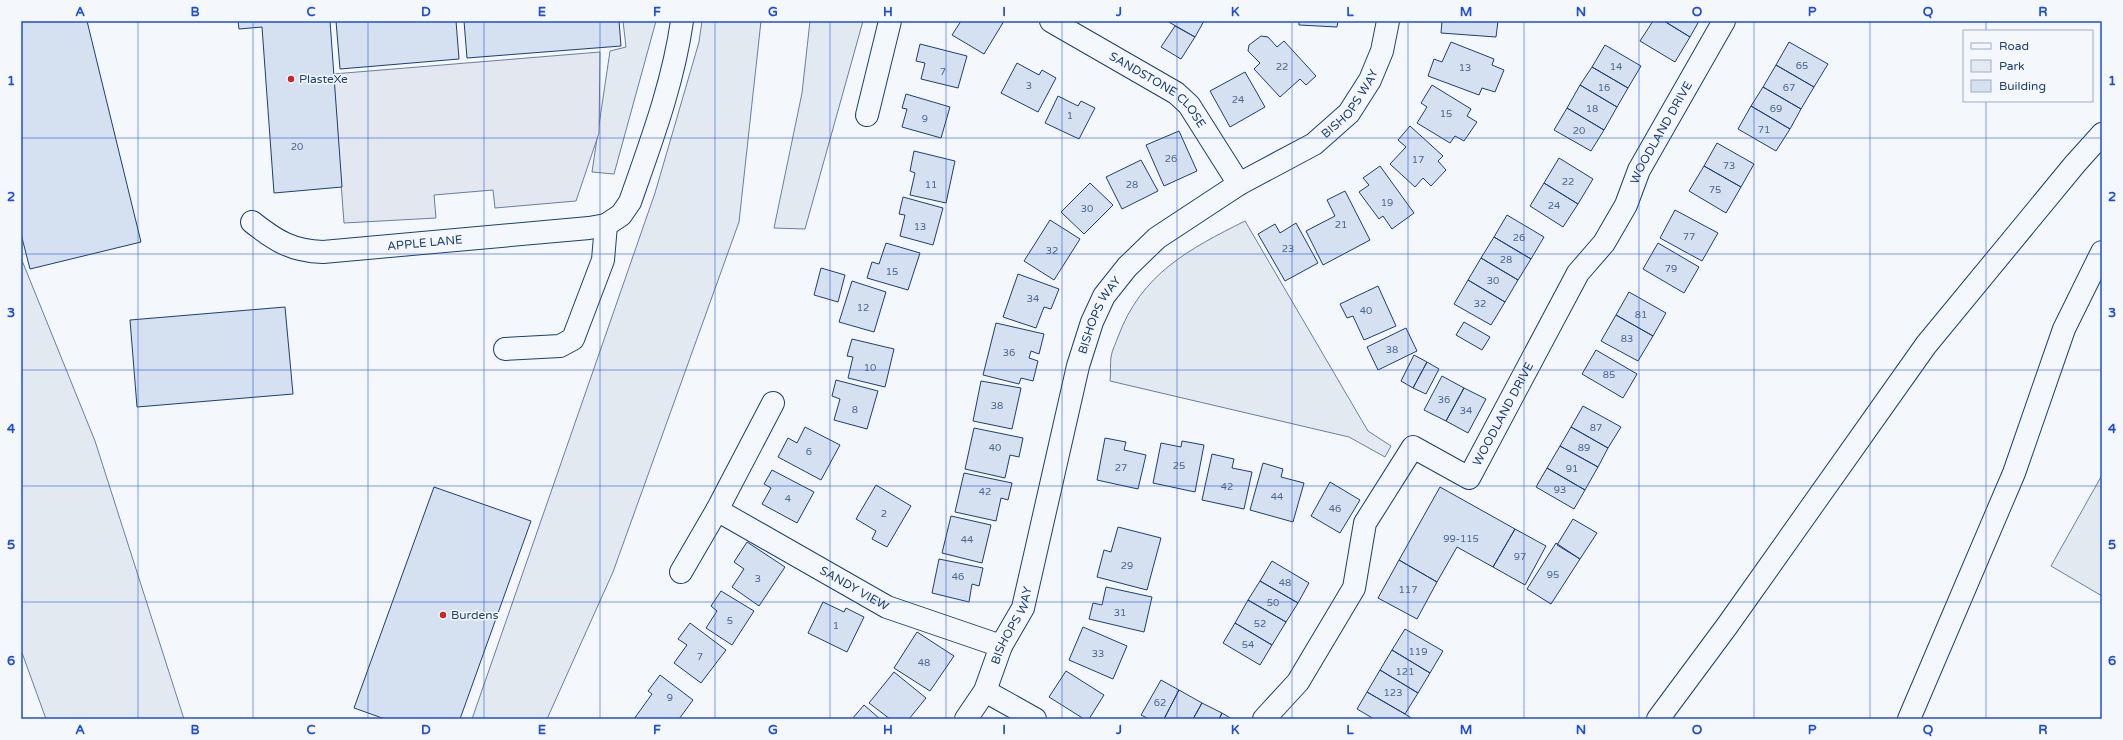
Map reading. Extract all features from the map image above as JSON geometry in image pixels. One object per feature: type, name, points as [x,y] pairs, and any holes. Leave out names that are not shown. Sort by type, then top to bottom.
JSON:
[{"type":"street","points":[[505,349],[560,346],[573,339],[603,260],[606,225],[620,215],[630,202],[664,104],[677,54],[682,21]]},
{"type":"street","points":[[867,115],[890,21]]},
{"type":"street","name":"SANDSTONE CLOSE","points":[[1051,21],[1176,93],[1188,105],[1239,184]]},
{"type":"street","name":"BISHOPS WAY","points":[[966,719],[985,691],[1001,646],[1023,608],[1078,366],[1092,322],[1104,296],[1127,267],[1157,238],[1239,184],[1314,144],[1349,113],[1370,80],[1382,51],[1388,21]]},
{"type":"street","name":"WOODLAND DRIVE","points":[[1264,719],[1298,682],[1354,588],[1365,523],[1412,447],[1469,478],[1578,273],[1604,243],[1626,206],[1639,170],[1724,21]]},
{"type":"street","points":[[1658,719],[1727,626],[1926,345],[2075,164],[2102,134]]},
{"type":"street","name":"APPLE LANE","points":[[252,222],[283,244],[302,252],[323,252],[606,225]]},
{"type":"street","points":[[1909,719],[2014,473],[2064,330],[2102,252]]},
{"type":"street","points":[[681,572],[717,510],[773,403]]},
{"type":"street","name":"SANDY VIEW","points":[[717,510],[887,607],[1001,646]]},
{"type":"street","points":[[985,691],[1035,719]]},
{"type":"green space","points":[[623,21],[656,21],[614,174],[592,172],[610,51],[626,47]]},
{"type":"green space","points":[[702,21],[761,21],[739,222],[613,572],[547,719],[472,719],[655,193],[699,42]]},
{"type":"green space","points":[[810,21],[863,21],[805,229],[774,228],[802,93]]},
{"type":"green space","points":[[1245,221],[1368,431],[1391,446],[1385,457],[1349,437],[1110,381],[1113,349],[1128,315],[1140,296],[1154,280],[1186,253],[1224,231]]},
{"type":"green space","points":[[21,258],[95,441],[184,719],[46,719],[21,650]]},
{"type":"green space","points":[[2102,475],[2102,596],[2051,566]]},
{"type":"shaded area","points":[[600,52],[599,133],[576,201],[495,208],[493,190],[434,195],[436,218],[344,223],[333,74]]},
{"type":"building","points":[[21,21],[87,21],[141,242],[30,269],[21,234]]},
{"type":"building","points":[[238,21],[330,21],[342,187],[274,193],[262,27],[239,29]]},
{"type":"building","points":[[336,21],[456,21],[459,59],[340,69]]},
{"type":"building","points":[[464,21],[619,21],[621,46],[467,58]]},
{"type":"building","points":[[961,21],[1004,21],[984,54],[952,35]]},
{"type":"building","points":[[1167,21],[1204,21],[1195,37]]},
{"type":"building","points":[[1299,21],[1338,21],[1337,27],[1299,25]]},
{"type":"building","points":[[1442,21],[1498,21],[1496,37],[1441,33]]},
{"type":"building","points":[[1653,21],[1664,21],[1690,37],[1675,62],[1640,41]]},
{"type":"building","points":[[1664,21],[1699,21],[1690,37]]},
{"type":"building","points":[[1175,26],[1195,37],[1181,59],[1161,47]]},
{"type":"building","points":[[1261,36],[1268,37],[1277,47],[1284,41],[1316,76],[1306,85],[1300,79],[1280,97],[1254,69],[1260,63],[1248,51],[1249,45]]},
{"type":"building","points":[[1451,42],[1494,59],[1492,65],[1504,70],[1495,92],[1482,88],[1479,95],[1428,76],[1434,59],[1442,62]]},
{"type":"building","points":[[1789,42],[1828,64],[1814,87],[1776,65]]},
{"type":"building","points":[[920,44],[967,56],[958,88],[921,79],[925,63],[916,61]]},
{"type":"building","points":[[1605,45],[1641,66],[1628,88],[1592,67]]},
{"type":"building","points":[[1017,63],[1039,75],[1042,70],[1056,78],[1038,112],[1001,93]]},
{"type":"building","points":[[1776,65],[1814,87],[1801,109],[1763,87]]},
{"type":"building","points":[[1592,67],[1628,88],[1617,107],[1580,85]]},
{"type":"building","points":[[1245,72],[1265,107],[1230,127],[1210,91]]},
{"type":"building","points":[[1432,85],[1471,109],[1467,116],[1477,122],[1464,141],[1455,136],[1450,143],[1417,123],[1427,107],[1421,103]]},
{"type":"building","points":[[1580,85],[1617,107],[1604,130],[1567,108]]},
{"type":"building","points":[[1763,87],[1801,109],[1790,129],[1751,106]]},
{"type":"building","points":[[906,94],[950,107],[941,138],[902,127],[907,109],[902,108]]},
{"type":"building","points":[[1058,96],[1078,106],[1081,101],[1095,108],[1079,139],[1045,123]]},
{"type":"building","points":[[1751,106],[1790,129],[1776,151],[1738,129]]},
{"type":"building","points":[[1567,108],[1604,130],[1591,151],[1554,130]]},
{"type":"building","points":[[1410,126],[1443,156],[1438,161],[1446,170],[1431,186],[1423,178],[1415,187],[1390,164],[1406,147],[1398,140]]},
{"type":"building","points":[[1179,131],[1197,171],[1164,186],[1146,145]]},
{"type":"building","points":[[1717,143],[1754,164],[1741,187],[1704,166]]},
{"type":"building","points":[[914,151],[955,161],[946,203],[910,195],[915,173],[910,171]]},
{"type":"building","points":[[1559,158],[1593,179],[1578,204],[1544,183]]},
{"type":"building","points":[[1141,160],[1158,191],[1122,209],[1106,177]]},
{"type":"building","points":[[1380,166],[1414,213],[1392,229],[1383,216],[1379,219],[1359,192],[1369,185],[1363,178]]},
{"type":"building","points":[[1704,166],[1741,187],[1726,213],[1689,191]]},
{"type":"building","points":[[1090,183],[1113,205],[1084,234],[1061,212]]},
{"type":"building","points":[[1544,183],[1578,204],[1563,227],[1530,206]]},
{"type":"building","points":[[1345,191],[1370,240],[1323,265],[1306,231],[1335,216],[1327,200]]},
{"type":"building","points":[[903,197],[943,208],[933,245],[900,236],[905,215],[899,214]]},
{"type":"building","points":[[1675,210],[1718,233],[1702,261],[1660,238]]},
{"type":"building","points":[[1507,215],[1544,237],[1531,259],[1494,237]]},
{"type":"building","points":[[1050,220],[1080,239],[1054,280],[1024,261]]},
{"type":"building","points":[[1296,223],[1318,263],[1285,281],[1258,234],[1275,224],[1280,233]]},
{"type":"building","points":[[1494,237],[1531,259],[1518,280],[1481,258]]},
{"type":"building","points":[[886,243],[920,253],[908,290],[867,278],[872,262],[879,264]]},
{"type":"building","points":[[1658,243],[1699,267],[1684,293],[1643,269]]},
{"type":"building","points":[[1481,258],[1518,280],[1505,302],[1468,280]]},
{"type":"building","points":[[821,268],[845,275],[838,302],[814,295]]},
{"type":"building","points":[[1018,274],[1059,289],[1051,309],[1044,307],[1036,328],[1003,317]]},
{"type":"building","points":[[1468,280],[1505,302],[1491,325],[1454,304]]},
{"type":"building","points":[[852,281],[886,292],[874,332],[839,322]]},
{"type":"building","points":[[1378,286],[1396,326],[1364,340],[1353,316],[1347,318],[1340,304]]},
{"type":"building","points":[[1629,292],[1666,313],[1653,336],[1616,315]]},
{"type":"building","points":[[285,307],[293,394],[137,407],[130,320]]},
{"type":"building","points":[[1616,315],[1653,336],[1638,361],[1601,341]]},
{"type":"building","points":[[1464,322],[1490,337],[1482,350],[1456,335]]},
{"type":"building","points":[[996,323],[1044,334],[1039,354],[1031,351],[1029,358],[1038,361],[1033,381],[1021,378],[1019,384],[983,375]]},
{"type":"building","points":[[1406,328],[1417,351],[1378,370],[1367,347]]},
{"type":"building","points":[[852,339],[894,349],[885,387],[848,378],[853,357],[847,356]]},
{"type":"building","points":[[1596,350],[1637,374],[1623,398],[1582,374]]},
{"type":"building","points":[[1414,355],[1427,362],[1413,388],[1401,381]]},
{"type":"building","points":[[1427,362],[1439,369],[1426,394],[1413,388]]},
{"type":"building","points":[[1442,376],[1464,388],[1446,421],[1424,410]]},
{"type":"building","points":[[836,380],[878,391],[867,429],[834,420],[840,399],[832,396]]},
{"type":"building","points":[[981,381],[1021,388],[1012,429],[973,421]]},
{"type":"building","points":[[1464,388],[1486,399],[1468,433],[1446,421]]},
{"type":"building","points":[[1583,406],[1621,427],[1608,448],[1571,427]]},
{"type":"building","points":[[805,427],[840,445],[821,480],[778,457],[788,438],[797,443]]},
{"type":"building","points":[[1571,427],[1608,448],[1598,467],[1560,446]]},
{"type":"building","points":[[974,428],[1023,438],[1019,457],[1010,455],[1005,478],[965,469]]},
{"type":"building","points":[[1105,438],[1126,442],[1124,450],[1146,455],[1138,489],[1097,480]]},
{"type":"building","points":[[1182,441],[1204,445],[1195,492],[1153,483],[1161,443],[1181,447]]},
{"type":"building","points":[[1560,446],[1598,467],[1585,490],[1547,468]]},
{"type":"building","points":[[1212,454],[1234,459],[1232,468],[1252,472],[1244,509],[1202,500]]},
{"type":"building","points":[[1263,463],[1283,469],[1281,477],[1304,483],[1293,522],[1250,510]]},
{"type":"building","points":[[1547,468],[1585,490],[1574,509],[1536,487]]},
{"type":"building","points":[[772,470],[814,492],[797,523],[762,504],[771,488],[764,484]]},
{"type":"building","points":[[964,473],[1012,483],[1008,500],[1001,498],[996,521],[955,512]]},
{"type":"building","points":[[1330,482],[1360,500],[1340,533],[1311,516]]},
{"type":"building","points":[[876,485],[911,506],[887,547],[872,539],[876,531],[856,519]]},
{"type":"building","name":"Burdens","points":[[434,487],[531,521],[460,719],[385,719],[354,708]]},
{"type":"building","points":[[1440,487],[1515,529],[1493,567],[1457,547],[1437,582],[1399,560]]},
{"type":"building","points":[[951,516],[991,525],[982,563],[942,553]]},
{"type":"building","points":[[1573,519],[1597,533],[1580,559],[1557,545]]},
{"type":"building","points":[[1118,527],[1161,538],[1147,590],[1097,577],[1104,550],[1111,552]]},
{"type":"building","points":[[1515,529],[1546,546],[1525,585],[1493,567]]},
{"type":"building","points":[[747,542],[785,567],[759,606],[732,587],[744,569],[734,562]]},
{"type":"building","points":[[1556,543],[1580,559],[1551,604],[1527,589]]},
{"type":"building","points":[[939,559],[983,568],[979,586],[972,584],[969,602],[932,593]]},
{"type":"building","points":[[1399,560],[1437,582],[1417,619],[1378,598]]},
{"type":"building","points":[[1272,561],[1309,583],[1298,603],[1260,581]]},
{"type":"building","points":[[1260,581],[1298,603],[1286,622],[1248,600]]},
{"type":"building","points":[[1106,587],[1152,597],[1144,632],[1089,619],[1093,603],[1102,605]]},
{"type":"building","points":[[721,591],[754,611],[732,645],[706,628],[717,611],[711,606]]},
{"type":"building","points":[[1248,600],[1286,622],[1272,645],[1235,623]]},
{"type":"building","points":[[823,602],[844,612],[846,608],[864,617],[847,652],[808,633]]},
{"type":"building","points":[[690,623],[726,650],[701,683],[674,663],[687,645],[678,639]]},
{"type":"building","points":[[1235,623],[1272,645],[1260,665],[1223,643]]},
{"type":"building","points":[[1083,627],[1127,646],[1113,679],[1069,660]]},
{"type":"building","points":[[1405,629],[1443,651],[1430,673],[1392,650]]},
{"type":"building","points":[[917,632],[954,656],[930,691],[894,668]]},
{"type":"building","points":[[1392,650],[1430,673],[1418,693],[1380,670]]},
{"type":"building","points":[[1380,670],[1418,693],[1405,714],[1367,692]]},
{"type":"building","points":[[1066,671],[1104,695],[1089,719],[1084,719],[1049,697]]},
{"type":"building","points":[[894,672],[926,698],[909,719],[890,719],[869,703]]},
{"type":"building","points":[[660,675],[693,700],[679,719],[634,719],[652,694],[648,691]]},
{"type":"building","points":[[1161,680],[1179,690],[1164,719],[1149,719],[1141,715]]},
{"type":"building","points":[[1179,690],[1202,703],[1193,719],[1164,719]]},
{"type":"building","points":[[1367,692],[1413,719],[1374,719],[1357,709]]},
{"type":"building","points":[[1202,703],[1222,713],[1219,719],[1193,719]]},
{"type":"building","points":[[864,705],[880,719],[852,719]]},
{"type":"building","points":[[1222,713],[1232,719],[1219,719]]},
{"type":"place","name":"PlasteXe","points":[[291,79]]},
{"type":"place","name":"Burdens","points":[[443,615]]}]
